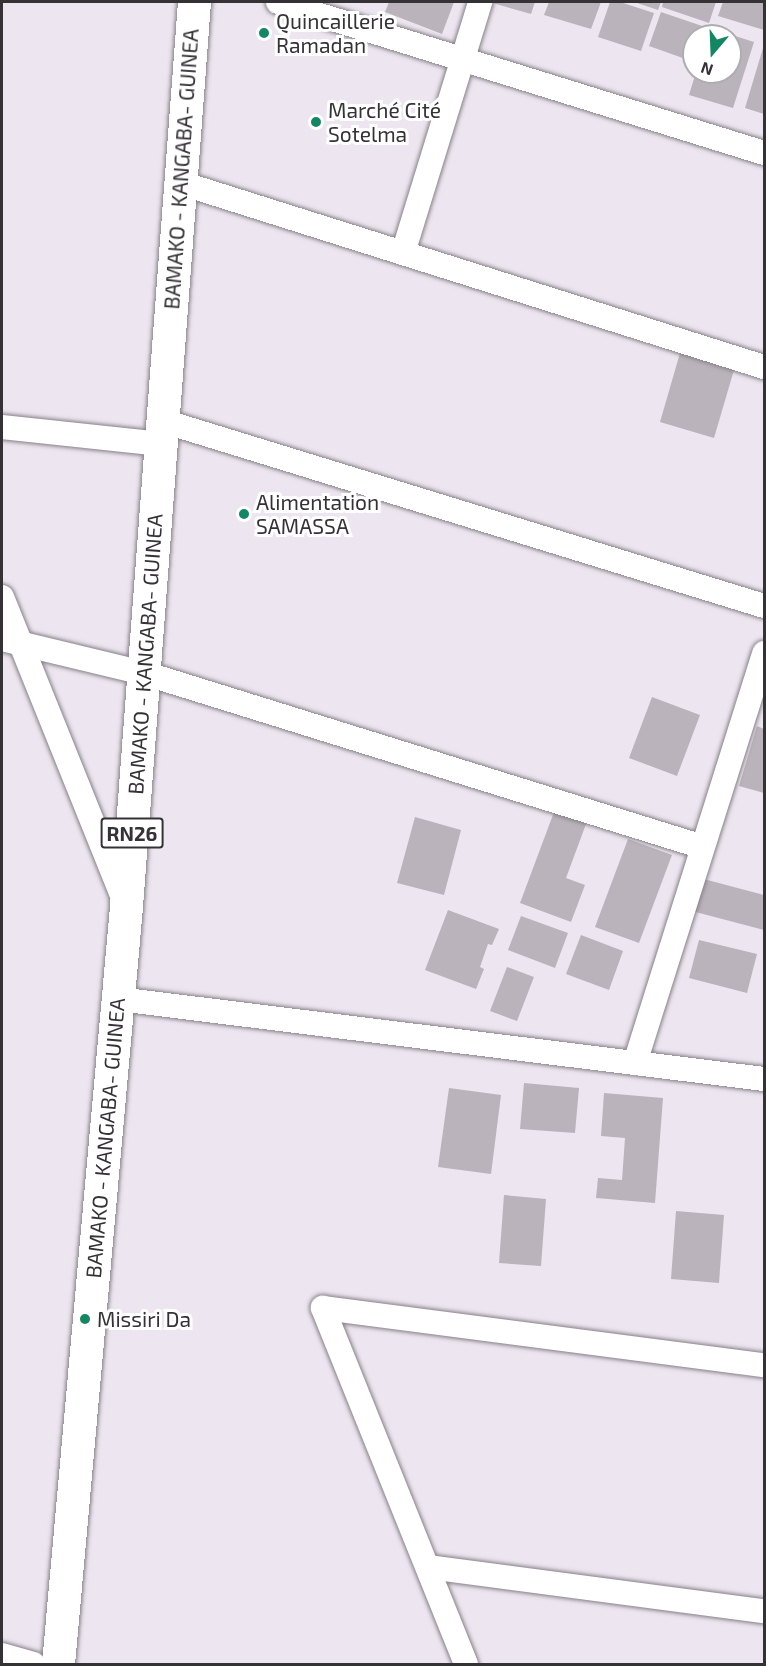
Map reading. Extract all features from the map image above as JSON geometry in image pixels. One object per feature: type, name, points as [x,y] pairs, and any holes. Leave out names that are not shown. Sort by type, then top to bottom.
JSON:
[{"type":"main road","name":"BAMAKO - KANGABA- GUINEA","points":[[58,1665],[126,906],[194,2]]},
{"type":"street","points":[[278,2],[765,153]]},
{"type":"street","points":[[404,253],[480,2]]},
{"type":"street","points":[[181,183],[765,366]]},
{"type":"street","points":[[2,427],[162,432],[765,606]]},
{"type":"street","points":[[2,597],[11,641],[126,906]]},
{"type":"street","points":[[11,641],[144,673],[703,847]]},
{"type":"street","points":[[634,1063],[765,652]]},
{"type":"street","points":[[118,999],[765,1079]]},
{"type":"street","points":[[466,1665],[323,1308],[765,1365]]},
{"type":"street","points":[[428,1567],[765,1611]]},
{"type":"street","points":[[2,1655],[34,1665]]},
{"type":"building","points":[[389,2],[454,2],[442,34],[385,12]]},
{"type":"building","points":[[489,2],[535,2],[531,14]]},
{"type":"building","points":[[549,2],[601,2],[591,29],[544,15]]},
{"type":"building","points":[[610,2],[620,2],[654,13],[641,51],[598,37]]},
{"type":"building","points":[[634,2],[661,2],[658,10]]},
{"type":"building","points":[[663,2],[716,2],[709,23],[662,7]]},
{"type":"building","points":[[723,2],[764,2],[764,30],[718,16]]},
{"type":"building","points":[[661,12],[696,24],[682,24],[682,58],[649,46]]},
{"type":"building","points":[[742,38],[754,42],[742,80]]},
{"type":"building","points":[[764,49],[764,114],[745,108]]},
{"type":"building","points":[[692,84],[741,84],[733,108],[689,95]]},
{"type":"building","points":[[680,353],[734,370],[714,438],[660,422]]},
{"type":"building","points":[[652,697],[700,715],[677,776],[629,758]]},
{"type":"building","points":[[757,726],[764,729],[764,793],[739,786]]},
{"type":"building","points":[[557,804],[589,816],[566,878],[585,885],[571,922],[520,903]]},
{"type":"building","points":[[415,817],[461,830],[444,895],[397,883]]},
{"type":"building","points":[[628,839],[672,855],[639,943],[595,927]]},
{"type":"building","points":[[696,877],[764,895],[764,930],[688,910]]},
{"type":"building","points":[[448,910],[499,929],[492,945],[488,944],[480,967],[484,969],[476,989],[425,970]]},
{"type":"building","points":[[521,916],[568,933],[555,968],[508,950]]},
{"type":"building","points":[[581,935],[623,951],[609,990],[566,974]]},
{"type":"building","points":[[699,940],[757,954],[747,993],[689,978]]},
{"type":"building","points":[[507,967],[534,977],[517,1021],[490,1011]]},
{"type":"building","points":[[524,1083],[579,1088],[575,1133],[520,1129]]},
{"type":"building","points":[[449,1088],[501,1095],[491,1174],[438,1167]]},
{"type":"building","points":[[604,1093],[663,1098],[655,1203],[596,1198],[598,1178],[622,1180],[625,1138],[601,1136]]},
{"type":"building","points":[[504,1195],[546,1199],[541,1266],[499,1263]]},
{"type":"building","points":[[676,1211],[724,1215],[719,1283],[671,1279]]},
{"type":"place","name":"Quincaillerie Ramadan","points":[[264,33]]},
{"type":"place","name":"Marché Cité Sotelma","points":[[316,122]]},
{"type":"place","name":"Alimentation SAMASSA","points":[[244,514]]},
{"type":"place","name":"Missiri Da","points":[[85,1319]]}]
